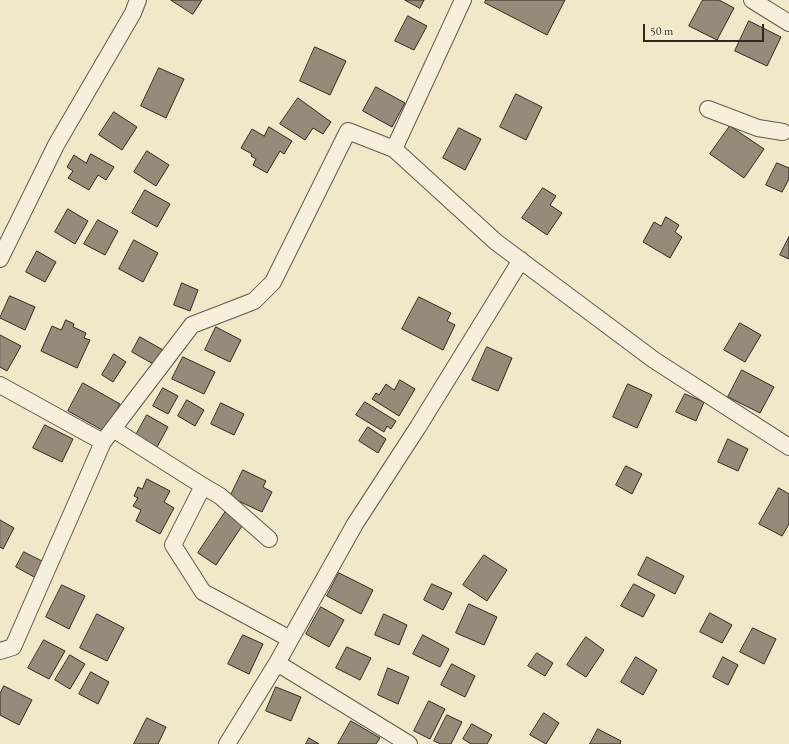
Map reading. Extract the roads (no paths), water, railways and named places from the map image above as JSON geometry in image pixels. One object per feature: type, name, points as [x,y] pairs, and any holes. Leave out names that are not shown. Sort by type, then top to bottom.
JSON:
[{"type":"street","points":[[0,258],[56,145],[133,13],[138,0]]},
{"type":"street","points":[[394,150],[463,0]]},
{"type":"street","points":[[752,0],[789,23]]},
{"type":"street","points":[[708,109],[758,128],[787,134]]},
{"type":"street","points":[[0,651],[13,647],[103,442],[192,325],[254,301],[273,282],[348,131],[394,150],[496,242],[654,360],[789,448]]},
{"type":"street","points":[[227,744],[290,639],[355,524],[418,427],[521,260]]},
{"type":"street","points":[[0,385],[103,442]]},
{"type":"street","points":[[112,429],[220,496],[269,539]]},
{"type":"street","points":[[203,486],[173,544],[203,592],[290,639]]},
{"type":"street","points":[[276,663],[409,744]]}]
